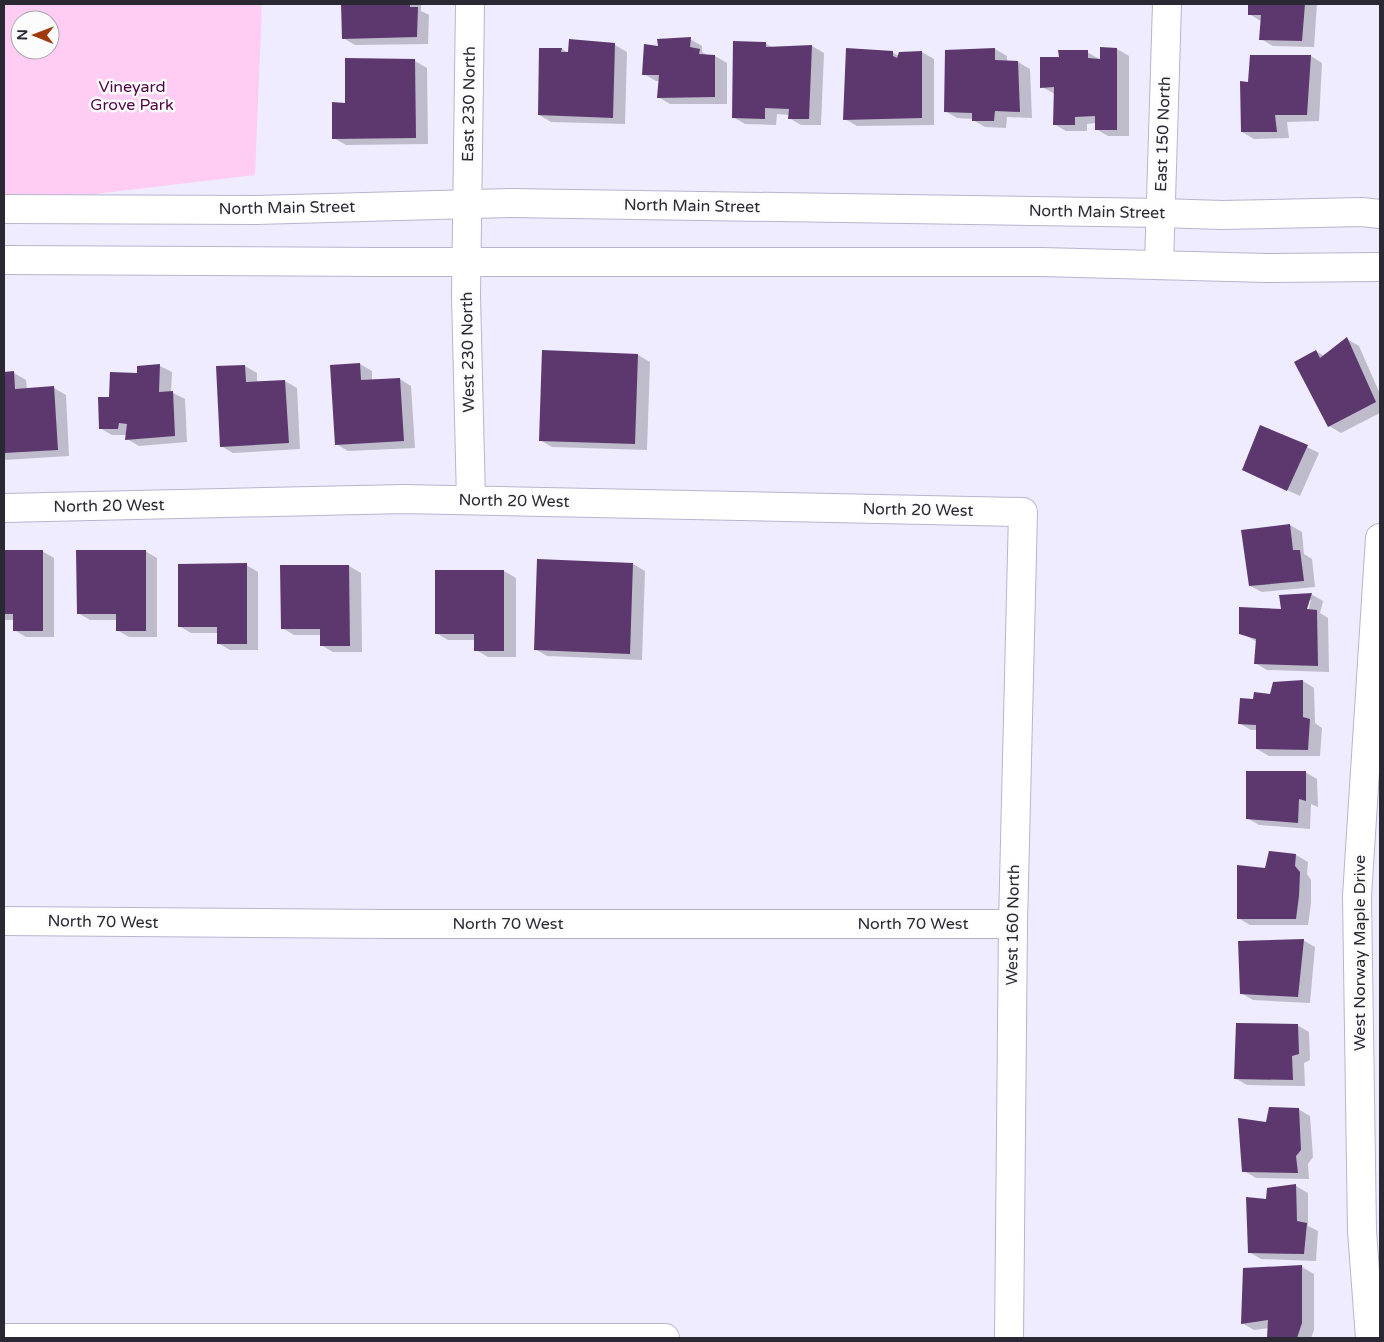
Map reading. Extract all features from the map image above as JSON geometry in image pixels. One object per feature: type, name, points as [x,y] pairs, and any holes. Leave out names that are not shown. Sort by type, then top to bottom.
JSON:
[{"type":"street","name":"East 230 North","points":[[467,204],[470,4]]},
{"type":"street","name":"East 150 North","points":[[1159,265],[1167,4]]},
{"type":"street","name":"North Main Street","points":[[4,209],[256,210],[467,204],[1222,215],[1362,212],[1380,214]]},
{"type":"street","name":"West 230 North","points":[[467,204],[466,262],[471,500]]},
{"type":"street","points":[[4,260],[1042,262],[1266,268],[1380,267]]},
{"type":"street","name":"North 20 West","points":[[4,508],[383,499],[1023,512]]},
{"type":"street","name":"West 160 North","points":[[1009,1338],[1013,924],[1023,512]]},
{"type":"street","name":"West Norway Maple Drive","points":[[1370,1338],[1371,1232],[1357,896],[1380,538]]},
{"type":"street","name":"North 70 West","points":[[4,921],[387,924],[1013,924]]},
{"type":"street","points":[[4,1338],[665,1338]]},
{"type":"green space","name":"Vineyard Grove Park","points":[[4,4],[262,4],[255,175],[95,194],[4,195]]},
{"type":"building","points":[[341,4],[410,4],[410,7],[418,7],[417,37],[342,39]]},
{"type":"building","points":[[1248,4],[1305,4],[1302,41],[1259,40],[1261,15],[1248,15]]},
{"type":"building","points":[[691,37],[690,47],[700,49],[699,54],[715,55],[715,97],[657,98],[659,75],[642,75],[644,44],[658,46],[657,39]]},
{"type":"building","points":[[569,39],[615,43],[613,118],[538,115],[539,48],[562,48],[561,52],[568,52]]},
{"type":"building","points":[[733,41],[766,42],[766,47],[812,45],[809,119],[788,119],[789,109],[765,108],[765,119],[732,118]]},
{"type":"building","points":[[1100,47],[1117,48],[1117,130],[1095,130],[1095,116],[1075,117],[1075,125],[1053,125],[1054,87],[1040,88],[1040,57],[1059,57],[1058,50],[1088,50],[1088,58],[1100,59]]},
{"type":"building","points":[[846,48],[893,51],[893,56],[897,58],[899,52],[922,51],[922,118],[843,120]]},
{"type":"building","points":[[995,48],[995,60],[1018,61],[1020,112],[995,111],[994,121],[972,121],[972,113],[944,112],[945,50]]},
{"type":"building","points":[[1250,55],[1311,55],[1307,115],[1275,115],[1277,132],[1241,132],[1240,81],[1248,82]]},
{"type":"building","points":[[345,58],[415,59],[416,138],[332,139],[332,102],[345,103]]},
{"type":"building","points":[[1347,337],[1376,402],[1328,427],[1294,362],[1316,350],[1320,358]]},
{"type":"building","points":[[542,350],[638,354],[635,444],[539,441]]},
{"type":"building","points":[[360,363],[361,380],[400,378],[404,441],[335,445],[330,365]]},
{"type":"building","points":[[160,364],[159,392],[173,391],[175,436],[125,440],[127,424],[119,423],[118,429],[99,429],[98,397],[109,397],[110,372],[137,373],[137,366]]},
{"type":"building","points":[[245,365],[246,382],[285,380],[289,443],[220,447],[216,366]]},
{"type":"building","points":[[14,371],[15,389],[54,386],[58,450],[4,453],[4,372]]},
{"type":"building","points":[[1260,425],[1308,445],[1287,491],[1242,470]]},
{"type":"building","points":[[1290,524],[1293,550],[1300,550],[1304,581],[1249,586],[1241,530]]},
{"type":"building","points":[[4,550],[43,550],[43,631],[13,631],[13,614],[4,614]]},
{"type":"building","points":[[76,550],[146,550],[146,631],[116,631],[116,614],[77,614]]},
{"type":"building","points":[[537,559],[633,563],[630,654],[534,650]]},
{"type":"building","points":[[247,563],[247,644],[217,644],[217,627],[178,627],[178,564]]},
{"type":"building","points":[[280,565],[349,565],[350,646],[320,646],[320,629],[281,629]]},
{"type":"building","points":[[435,570],[504,570],[504,651],[474,651],[474,634],[435,634]]},
{"type":"building","points":[[1312,593],[1307,609],[1317,610],[1318,666],[1254,664],[1256,639],[1239,634],[1239,607],[1281,609],[1279,595]]},
{"type":"building","points":[[1303,680],[1303,717],[1310,719],[1308,750],[1256,749],[1256,725],[1238,724],[1240,698],[1253,699],[1254,692],[1270,694],[1273,682]]},
{"type":"building","points":[[1246,771],[1306,771],[1306,801],[1299,799],[1298,823],[1246,819]]},
{"type":"building","points":[[1269,851],[1296,854],[1295,866],[1300,872],[1296,919],[1237,919],[1237,865],[1265,868]]},
{"type":"building","points":[[1304,939],[1298,997],[1240,994],[1238,941]]},
{"type":"building","points":[[1236,1023],[1298,1024],[1299,1054],[1292,1056],[1293,1080],[1234,1079]]},
{"type":"building","points":[[1269,1107],[1299,1108],[1301,1150],[1296,1156],[1298,1173],[1242,1172],[1238,1118],[1266,1122]]},
{"type":"building","points":[[1296,1184],[1297,1221],[1307,1223],[1304,1254],[1248,1253],[1246,1197],[1266,1199],[1267,1188]]},
{"type":"building","points":[[1302,1265],[1302,1323],[1297,1338],[1267,1338],[1268,1320],[1241,1324],[1243,1268]]}]
